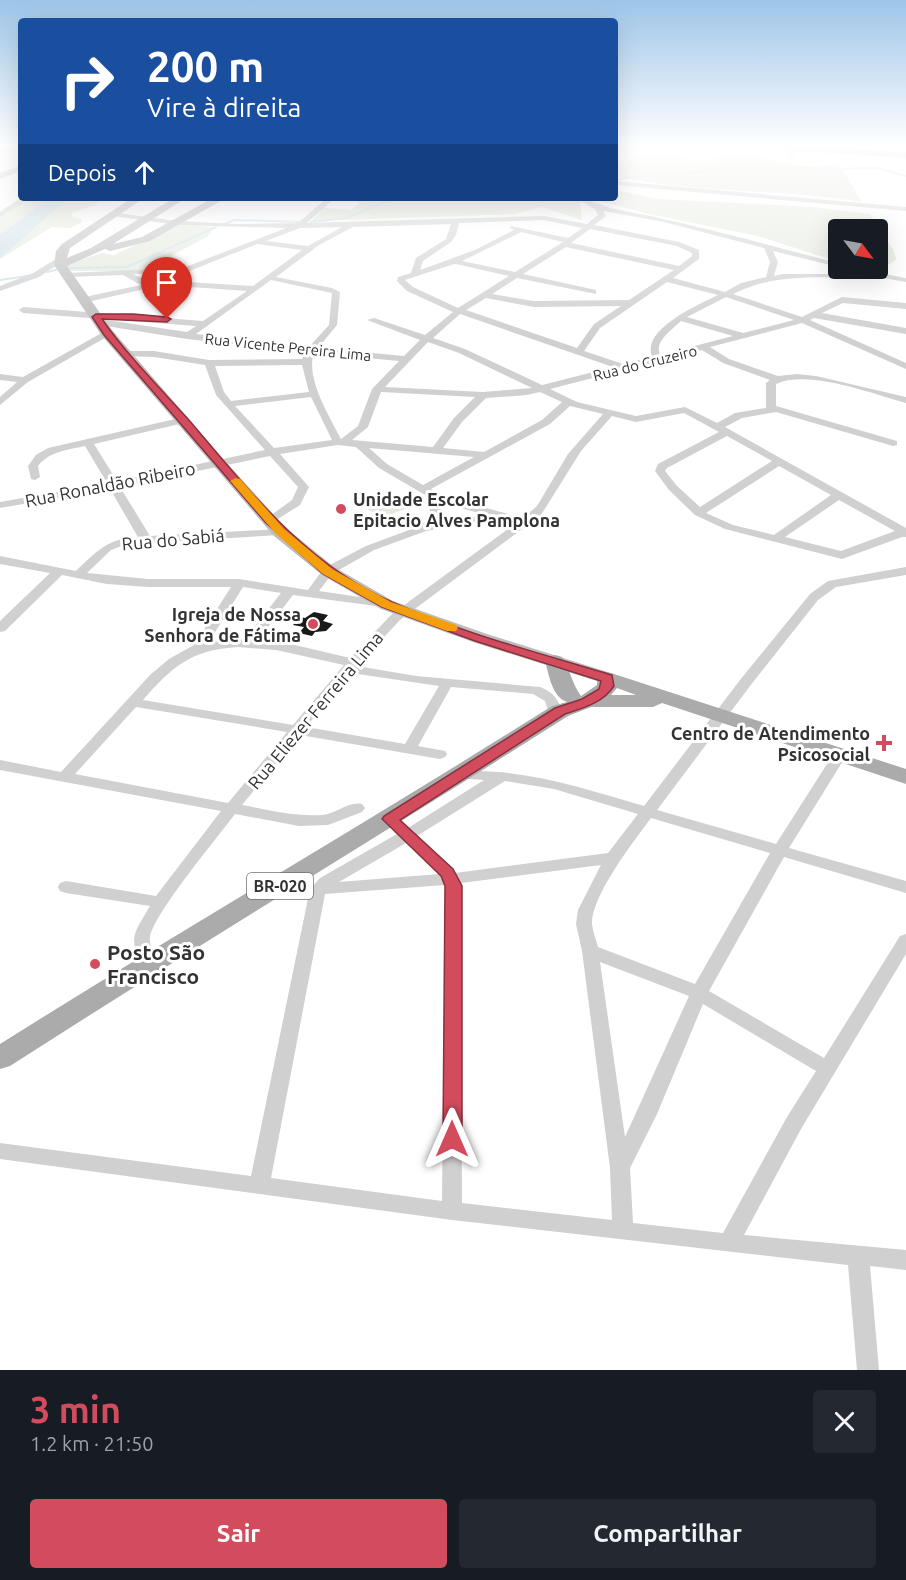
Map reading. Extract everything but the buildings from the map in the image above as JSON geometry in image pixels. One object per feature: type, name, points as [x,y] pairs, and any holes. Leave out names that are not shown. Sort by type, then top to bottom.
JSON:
[{"type":"main road","points":[[118,211],[66,246],[62,251],[62,267],[101,324],[275,526],[328,571],[387,605],[480,638],[607,678]]},
{"type":"main road","points":[[62,267],[160,211]]},
{"type":"main road","points":[[95,250],[140,241],[198,211]]},
{"type":"main road","points":[[555,661],[568,706]]},
{"type":"main road","name":"BR-020","points":[[7,1052],[150,963],[399,827],[460,775],[568,706],[604,692],[608,686],[607,678],[673,702],[906,777]]},
{"type":"main road","name":"BR-020","points":[[568,706],[623,700],[673,702]]},
{"type":"street","points":[[162,283],[184,270],[300,225],[316,211]]},
{"type":"street","points":[[347,442],[363,427],[377,389],[426,339],[459,311],[589,227],[602,216],[599,211]]},
{"type":"street","points":[[614,211],[658,219],[828,263]]},
{"type":"street","points":[[113,214],[177,223],[237,225],[351,225],[551,218],[570,214]]},
{"type":"street","points":[[551,218],[687,246],[697,255],[597,326],[578,353]]},
{"type":"street","points":[[483,220],[617,255],[680,268]]},
{"type":"street","points":[[414,276],[418,262],[450,239],[456,228],[455,221]]},
{"type":"street","points":[[187,336],[271,278],[309,248],[351,225]]},
{"type":"street","points":[[520,229],[497,243],[456,261],[401,279],[401,281],[410,289],[459,311],[622,368]]},
{"type":"street","points":[[635,244],[644,238]]},
{"type":"street","points":[[255,242],[309,248]]},
{"type":"street","points":[[768,248],[774,262],[770,277]]},
{"type":"street","points":[[617,255],[626,250]]},
{"type":"street","points":[[617,255],[628,262],[667,277],[726,294],[801,321],[906,366]]},
{"type":"street","points":[[456,261],[593,292]]},
{"type":"street","points":[[0,289],[62,267],[124,273],[184,270]]},
{"type":"street","points":[[124,273],[148,285]]},
{"type":"street","points":[[657,358],[653,349],[655,342],[679,318],[744,285],[770,277],[820,275],[891,277]]},
{"type":"street","points":[[888,276],[906,280]]},
{"type":"street","points":[[271,278],[336,292],[333,325],[310,351],[306,362],[314,394],[347,442],[428,492],[453,504],[525,522]]},
{"type":"street","points":[[83,300],[162,283],[253,289]]},
{"type":"street","points":[[485,295],[534,304],[632,303]]},
{"type":"street","name":"Rua do Cruzeiro","points":[[377,389],[483,395],[543,390],[801,321],[842,300],[906,306]]},
{"type":"street","points":[[23,310],[101,324],[147,317],[204,324]]},
{"type":"street","points":[[814,315],[906,331]]},
{"type":"street","points":[[679,318],[743,336]]},
{"type":"street","points":[[371,320],[485,360],[568,402],[609,414],[636,419],[683,410],[779,461],[905,533]]},
{"type":"street","points":[[0,402],[25,380],[101,324]]},
{"type":"street","name":"Rua Vicente Pereira Lima","points":[[101,324],[310,351],[405,359]]},
{"type":"street","points":[[866,347],[906,355]]},
{"type":"street","points":[[705,348],[720,359],[777,379],[814,378],[906,400]]},
{"type":"street","points":[[125,353],[154,354],[209,363],[306,362]]},
{"type":"street","points":[[209,363],[219,393],[301,483],[304,490],[275,526]]},
{"type":"street","points":[[0,377],[25,380]]},
{"type":"street","points":[[771,408],[770,386],[777,379]]},
{"type":"street","points":[[228,404],[314,394]]},
{"type":"street","points":[[437,449],[458,420],[483,395]]},
{"type":"street","points":[[428,492],[485,455],[546,422],[568,402]]},
{"type":"street","points":[[894,443],[790,411],[771,408],[739,415],[722,430],[660,468],[661,473],[673,488],[699,513],[719,525],[842,555],[905,533]]},
{"type":"street","name":"Rua Eliezer Ferreira Lima","points":[[150,963],[142,948],[142,935],[160,902],[231,809],[350,666],[384,628],[525,522],[548,500],[561,473],[576,450],[609,414]]},
{"type":"street","points":[[35,477],[33,466],[40,457],[59,448],[184,420]]},
{"type":"street","points":[[88,442],[145,538]]},
{"type":"street","name":"Rua Ronaldão Ribeiro","points":[[0,505],[272,452],[347,442],[485,455]]},
{"type":"street","points":[[699,513],[779,461]]},
{"type":"street","points":[[424,528],[433,520],[436,513],[428,492]]},
{"type":"street","points":[[775,538],[838,495]]},
{"type":"street","points":[[453,504],[462,512],[464,522]]},
{"type":"street","points":[[312,593],[328,571],[370,548],[424,528],[500,516]]},
{"type":"street","name":"Rua do Sabiá","points":[[78,575],[113,544],[145,538],[275,526]]},
{"type":"street","points":[[0,560],[58,572],[128,582],[239,583],[387,605]]},
{"type":"street","points":[[623,1231],[620,1168],[590,951],[584,924],[586,910],[613,858],[647,811],[793,621],[821,590],[839,582],[906,571]]},
{"type":"street","points":[[0,628],[58,572]]},
{"type":"street","points":[[199,648],[239,583]]},
{"type":"street","points":[[250,641],[290,590]]},
{"type":"street","points":[[63,778],[166,668],[199,648],[227,642],[250,641],[395,677],[447,684],[535,690],[548,696],[554,703],[568,706]]},
{"type":"street","points":[[409,749],[447,684]]},
{"type":"street","points":[[132,702],[297,732],[440,754]]},
{"type":"street","points":[[620,1168],[647,1114],[699,993],[779,851],[839,756]]},
{"type":"street","points":[[0,765],[299,821],[341,817],[357,808]]},
{"type":"street","points":[[460,775],[503,775],[555,785],[906,887]]},
{"type":"street","points":[[259,1186],[318,889],[399,827],[503,775]]},
{"type":"street","points":[[399,827],[452,879],[454,886],[452,1211]]},
{"type":"street","points":[[318,889],[452,879],[613,858]]},
{"type":"street","points":[[66,887],[160,902]]},
{"type":"street","points":[[729,1243],[762,1179],[906,940]]},
{"type":"street","points":[[590,951],[699,993],[827,1069]]},
{"type":"street","points":[[0,1151],[452,1211],[729,1243],[906,1260]]},
{"type":"street","points":[[858,1255],[868,1370]]},
{"type":"shaded area","points":[[6,211],[77,211],[71,213],[73,218],[82,219],[81,223],[70,228],[52,227],[0,259],[0,213],[8,212]]},
{"type":"shaded area","points":[[32,211],[53,211],[0,258],[0,235]]},
{"type":"shaded area","points":[[321,211],[526,211],[514,214],[312,221]]},
{"type":"shaded area","points":[[554,211],[581,211],[582,220]]},
{"type":"shaded area","points":[[637,211],[845,211],[870,214],[873,219],[828,219],[828,259],[758,236]]},
{"type":"shaded area","points":[[178,225],[215,227],[207,237],[142,271],[67,271],[65,265],[102,253],[114,255]]},
{"type":"shaded area","points":[[888,242],[894,251],[896,260],[888,265]]},
{"type":"shaded area","points":[[399,493],[417,504],[382,518],[364,507]]},
{"type":"waterway","points":[[311,222],[346,218],[363,211]]},
{"type":"waterway","points":[[225,224],[234,220],[300,222]]},
{"type":"waterway","points":[[69,268],[127,267],[216,227]]},
{"type":"waterway","points":[[47,272],[56,270]]},
{"type":"waterway","points":[[0,280],[27,276]]},
{"type":"slow traffic","points":[[236,481],[280,532],[328,571],[387,605],[451,628]]},
{"type":"place","name":"Unidade Escolar Epitacio Alves Pamplona","points":[[341,509]]},
{"type":"place","name":"Igreja de Nossa Senhora de Fátima","points":[[313,624]]},
{"type":"place","name":"Centro de Atendimento Psicosocial","points":[[884,743]]},
{"type":"place","name":"Posto São Francisco","points":[[95,964]]},
{"type":"route","points":[[167,319],[133,316],[96,317],[107,333],[270,521],[311,558],[328,571],[387,605],[480,638],[607,678],[608,686],[604,692],[587,702],[560,711],[390,819],[447,873],[454,886],[452,1139]]}]
